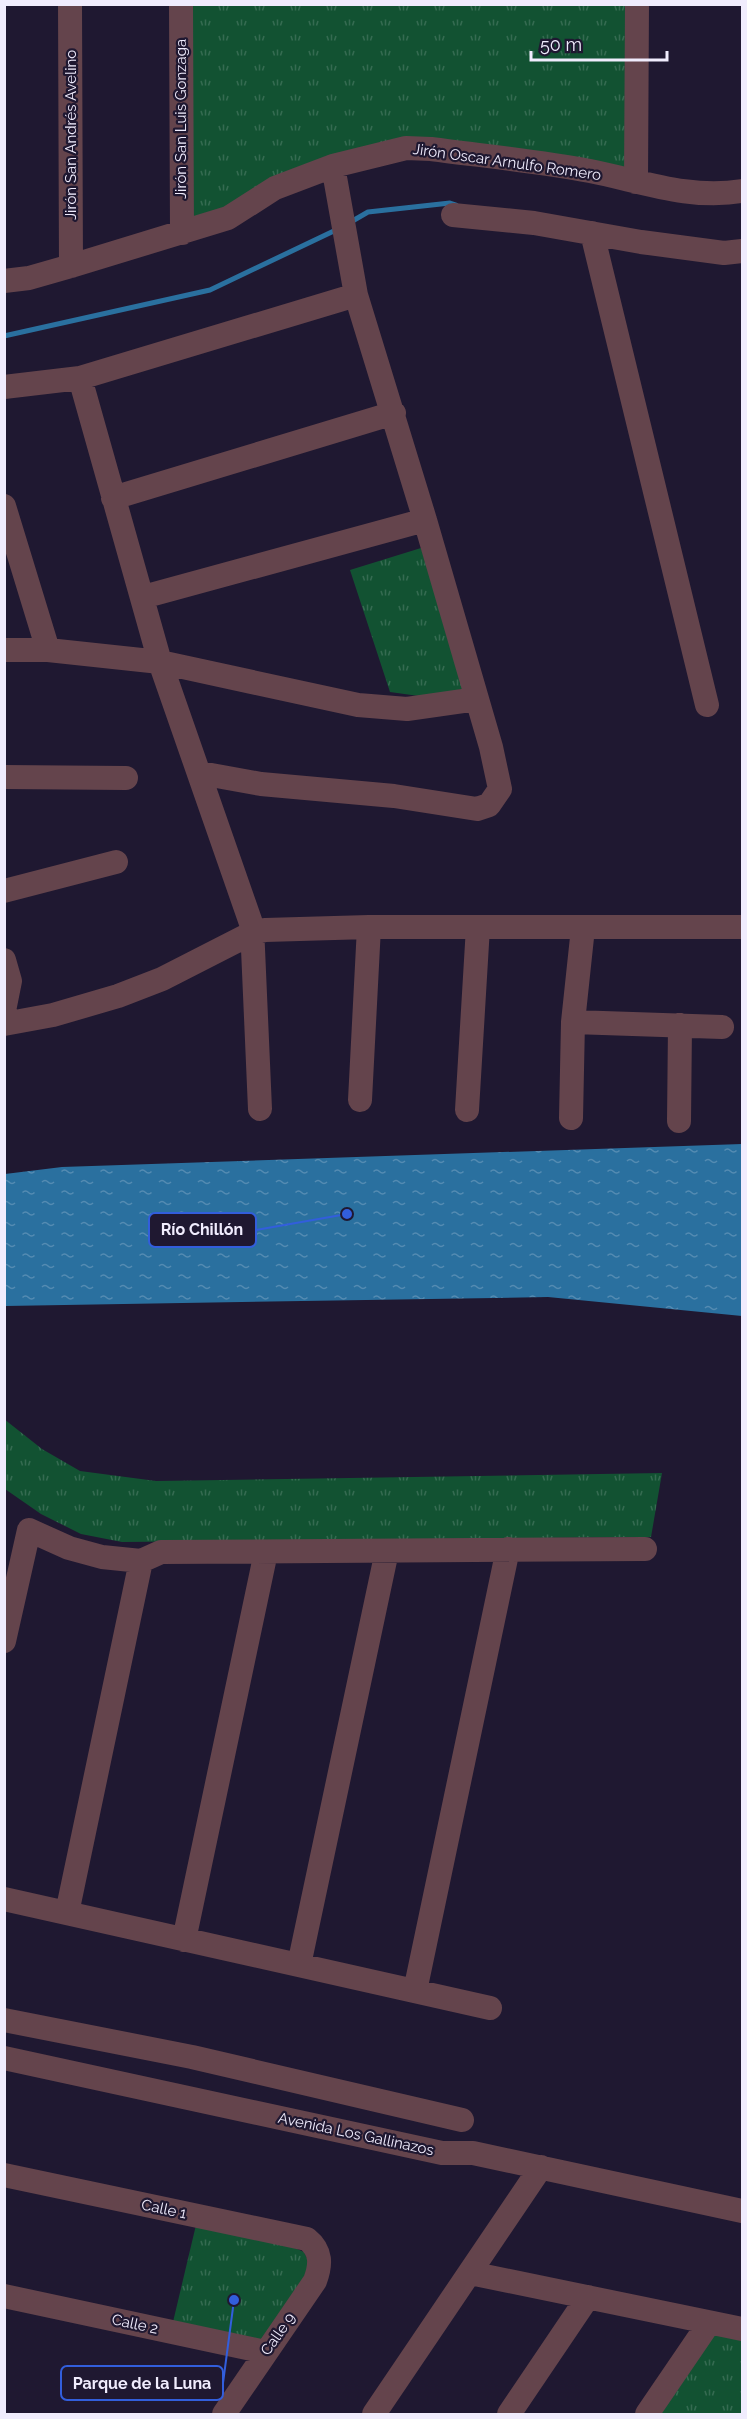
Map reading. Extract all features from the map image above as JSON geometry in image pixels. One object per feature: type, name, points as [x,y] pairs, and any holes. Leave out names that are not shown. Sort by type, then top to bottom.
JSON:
[{"type":"street","name":"Jirón San Andrés Avelino","points":[[70,4],[71,266]]},
{"type":"street","name":"Jirón San Luis Gonzaga","points":[[181,4],[182,233]]},
{"type":"street","points":[[636,182],[637,4]]},
{"type":"street","name":"Jirón Oscar Arnulfo Romero","points":[[4,281],[29,278],[228,218],[275,188],[333,166],[406,148],[431,149],[589,171],[636,182],[708,194],[742,191]]},
{"type":"street","points":[[200,773],[261,784],[394,796],[477,809],[489,805],[500,789],[477,699],[394,413],[356,294],[333,166]]},
{"type":"street","points":[[453,215],[534,223],[724,253],[742,251]]},
{"type":"street","points":[[592,233],[707,705]]},
{"type":"street","points":[[4,387],[80,378],[356,294]]},
{"type":"street","points":[[80,378],[160,662],[252,926],[260,1109]]},
{"type":"street","points":[[113,498],[394,413]]},
{"type":"street","points":[[4,506],[48,650]]},
{"type":"street","points":[[142,597],[425,520]]},
{"type":"street","points":[[4,650],[48,650],[160,662],[358,705],[407,709],[477,699]]},
{"type":"street","points":[[4,777],[126,778]]},
{"type":"street","points":[[4,891],[116,862]]},
{"type":"street","points":[[360,1100],[369,927]]},
{"type":"street","points":[[4,1024],[53,1015],[118,996],[162,979],[252,933],[265,930],[369,927],[742,927]]},
{"type":"street","points":[[467,1110],[478,927]]},
{"type":"street","points":[[571,1118],[573,1022],[583,928]]},
{"type":"street","points":[[4,1011],[7,971]]},
{"type":"street","points":[[573,1022],[722,1027]]},
{"type":"street","points":[[679,1121],[680,1025]]},
{"type":"street","points":[[4,1641],[29,1530],[69,1548],[102,1557],[141,1561],[161,1552],[645,1549]]},
{"type":"street","points":[[415,1991],[508,1550]]},
{"type":"street","points":[[299,1965],[387,1551]]},
{"type":"street","points":[[184,1940],[266,1552]]},
{"type":"street","points":[[67,1913],[141,1561]]},
{"type":"street","points":[[4,1899],[490,2008]]},
{"type":"street","points":[[4,2020],[192,2057],[462,2120]]},
{"type":"street","name":"Avenida Los Gallinazos","points":[[4,2058],[442,2153],[474,2152],[742,2211]]},
{"type":"street","points":[[374,2415],[542,2167]]},
{"type":"street","name":"Calle 1","points":[[4,2175],[307,2239],[317,2251]]},
{"type":"street","name":"Calle 9","points":[[224,2415],[315,2281],[320,2268],[317,2251]]},
{"type":"street","points":[[470,2273],[742,2330]]},
{"type":"street","name":"Calle 2","points":[[4,2296],[265,2352]]},
{"type":"street","points":[[509,2415],[588,2297]]},
{"type":"street","points":[[647,2415],[709,2323]]},
{"type":"green space","points":[[187,5],[629,5],[629,168],[435,138],[190,221]]},
{"type":"green space","points":[[421,548],[467,688],[426,697],[390,692],[350,570]]},
{"type":"green space","points":[[4,1419],[42,1449],[80,1471],[156,1481],[662,1473],[651,1537],[122,1542],[81,1534],[41,1514],[5,1489]]},
{"type":"green space","points":[[196,2225],[290,2246],[304,2252],[310,2264],[305,2278],[261,2342],[173,2322]]},
{"type":"green space","points":[[713,2334],[742,2340],[742,2414],[659,2414]]},
{"type":"water","points":[[742,1144],[742,1316],[548,1297],[5,1306],[5,1174],[62,1167]]},
{"type":"waterway","points":[[349,223],[368,212],[450,203],[456,205]]},
{"type":"waterway","points":[[4,336],[210,290],[338,229]]},
{"type":"place","name":"Río Chillón","points":[[347,1214]]},
{"type":"place","name":"Parque de la Luna","points":[[234,2300]]}]
